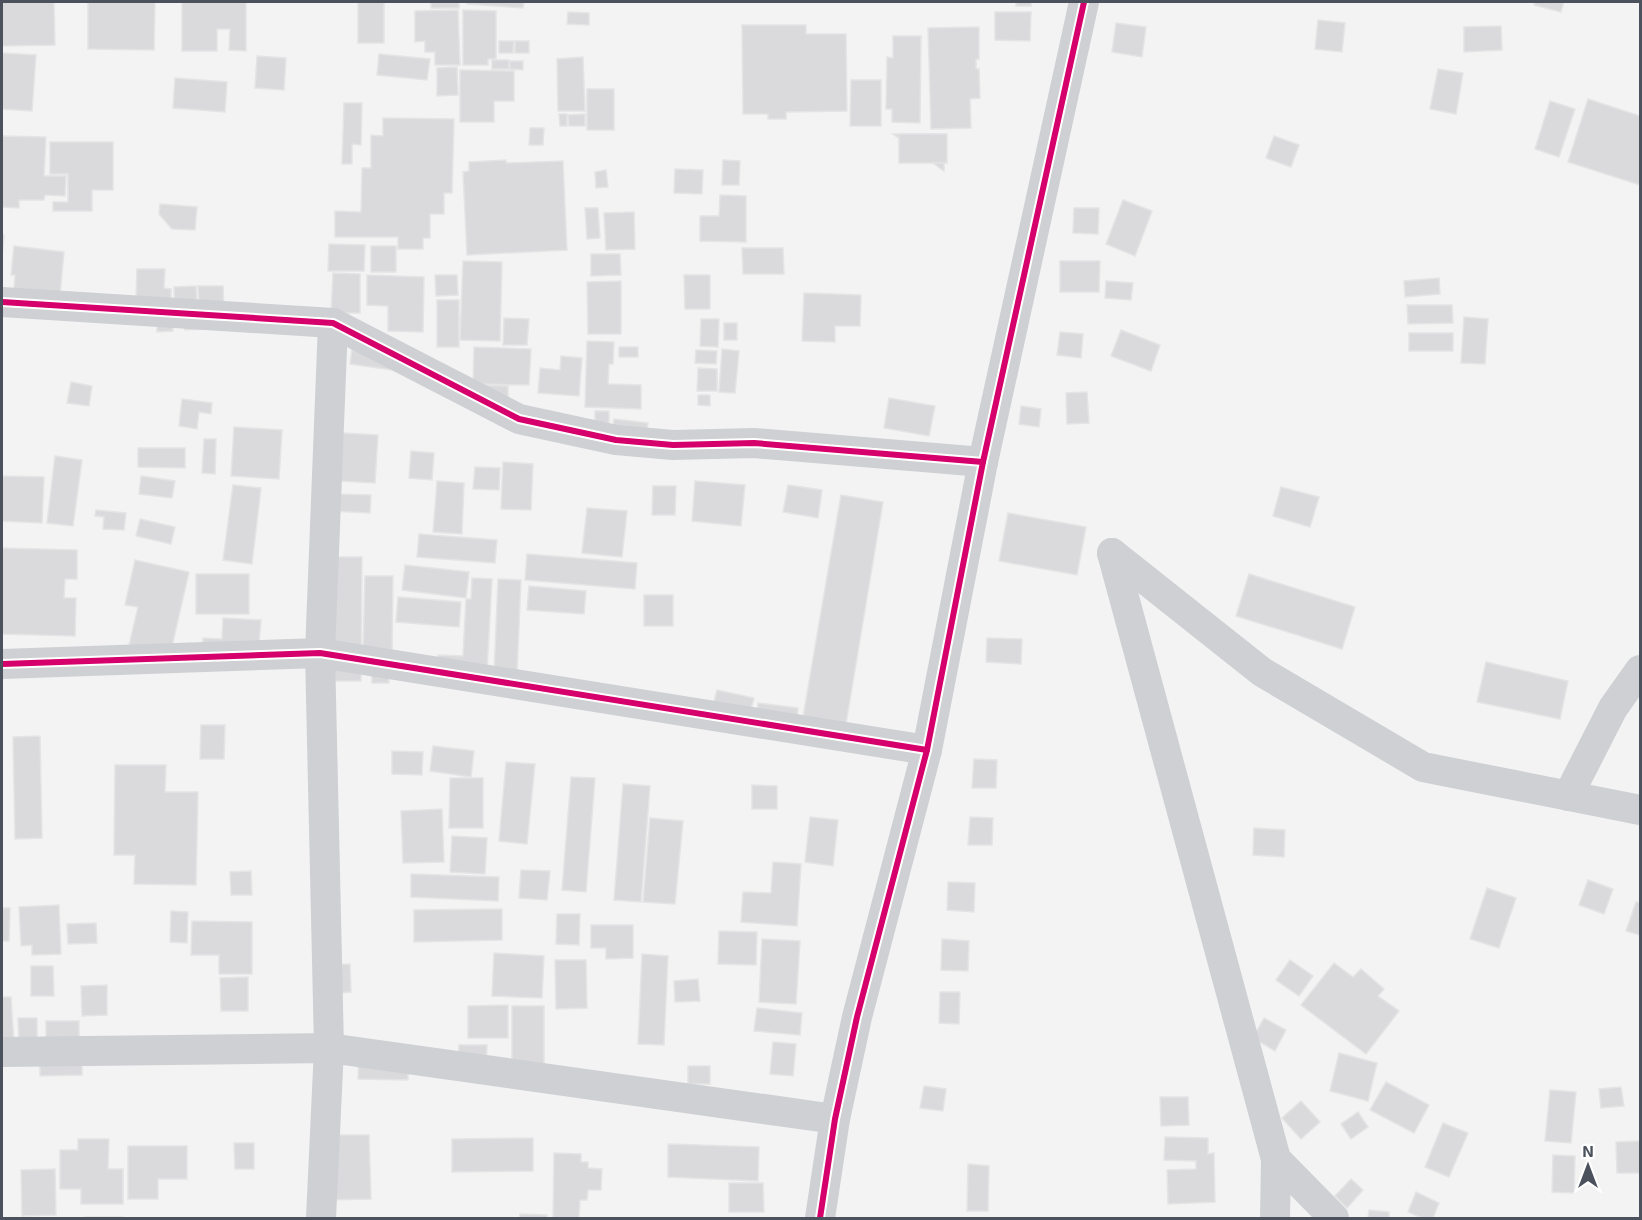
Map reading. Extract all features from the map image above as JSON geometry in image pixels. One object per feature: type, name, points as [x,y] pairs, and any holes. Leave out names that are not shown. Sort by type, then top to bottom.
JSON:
[{"type":"street","points":[[820,1218],[835,1119],[857,1017],[927,750],[983,462],[1084,2]]},
{"type":"street","points":[[2,302],[333,323],[519,419],[615,440],[673,445],[754,442],[983,462]]},
{"type":"street","points":[[321,1218],[328,1048],[320,652],[333,323]]},
{"type":"street","points":[[1275,1218],[1276,1159],[1112,554],[1262,672],[1423,767],[1641,810]]},
{"type":"street","points":[[2,664],[320,652],[927,750]]},
{"type":"street","points":[[1568,796],[1612,708],[1641,670]]},
{"type":"street","points":[[2,1052],[328,1048],[835,1119]]},
{"type":"street","points":[[1276,1159],[1334,1218]]},
{"type":"building","points":[[2,2],[54,2],[55,45],[2,46]]},
{"type":"building","points":[[88,2],[155,2],[154,50],[88,49]]},
{"type":"building","points":[[182,2],[246,2],[246,51],[229,50],[230,29],[217,29],[217,51],[182,51]]},
{"type":"building","points":[[358,2],[384,2],[384,43],[358,43]]},
{"type":"building","points":[[431,2],[459,2],[459,8],[431,8]]},
{"type":"building","points":[[467,2],[524,2],[523,8],[467,4]]},
{"type":"building","points":[[1016,2],[1031,2],[1031,6],[1016,6]]},
{"type":"building","points":[[1535,2],[1564,2],[1561,12],[1534,5]]},
{"type":"building","points":[[458,10],[460,65],[435,65],[435,52],[425,52],[425,41],[415,42],[415,11]]},
{"type":"building","points":[[463,10],[496,11],[496,59],[488,59],[488,65],[463,65]]},
{"type":"building","points":[[568,12],[589,13],[589,25],[567,24]]},
{"type":"building","points":[[995,12],[1031,12],[1030,41],[995,40]]},
{"type":"building","points":[[1318,20],[1345,23],[1342,52],[1315,49]]},
{"type":"building","points":[[1116,23],[1146,27],[1142,57],[1112,52]]},
{"type":"building","points":[[742,25],[806,25],[806,34],[846,34],[847,111],[786,112],[786,119],[768,119],[768,114],[743,114]]},
{"type":"building","points":[[1501,26],[1502,50],[1464,52],[1464,27]]},
{"type":"building","points":[[979,27],[979,59],[976,59],[976,69],[979,69],[980,98],[970,99],[971,128],[931,129],[928,28]]},
{"type":"building","points":[[893,36],[921,36],[920,123],[892,122],[892,109],[886,109],[887,57],[893,58]]},
{"type":"building","points":[[499,41],[514,41],[513,53],[499,53]]},
{"type":"building","points":[[515,41],[529,41],[529,53],[515,53]]},
{"type":"building","points":[[2,53],[36,55],[32,111],[2,109]]},
{"type":"building","points":[[379,54],[430,59],[427,80],[377,75]]},
{"type":"building","points":[[257,56],[286,58],[284,90],[255,88]]},
{"type":"building","points":[[583,57],[585,111],[558,111],[557,59]]},
{"type":"building","points":[[492,60],[509,60],[509,69],[492,69]]},
{"type":"building","points":[[510,61],[523,61],[523,70],[510,69]]},
{"type":"building","points":[[457,67],[458,95],[437,96],[437,68]]},
{"type":"building","points":[[1438,69],[1463,73],[1456,114],[1430,109]]},
{"type":"building","points":[[460,70],[514,71],[514,101],[494,101],[494,122],[460,122]]},
{"type":"building","points":[[175,78],[227,82],[225,112],[173,108]]},
{"type":"building","points":[[851,80],[881,80],[881,126],[850,126]]},
{"type":"building","points":[[587,89],[614,89],[614,130],[587,130]]},
{"type":"building","points":[[1588,99],[1640,116],[1640,185],[1568,162]]},
{"type":"building","points":[[1550,101],[1575,109],[1559,157],[1535,149]]},
{"type":"building","points":[[344,103],[362,103],[361,145],[352,144],[352,164],[342,164]]},
{"type":"building","points":[[559,114],[567,114],[567,126],[560,126]]},
{"type":"building","points":[[585,114],[585,126],[569,126],[568,115]]},
{"type":"building","points":[[383,118],[454,119],[452,193],[444,193],[444,214],[430,214],[430,238],[423,238],[423,249],[398,249],[398,237],[335,237],[335,211],[361,212],[362,168],[371,168],[371,135],[383,136]]},
{"type":"building","points":[[530,128],[544,128],[543,145],[529,145]]},
{"type":"building","points":[[893,134],[944,134],[944,171]]},
{"type":"building","points":[[899,134],[947,134],[947,163],[899,163]]},
{"type":"building","points":[[2,136],[46,137],[44,176],[66,176],[65,196],[45,195],[44,200],[19,200],[19,208],[2,207]]},
{"type":"building","points":[[1274,136],[1299,145],[1291,167],[1266,158]]},
{"type":"building","points":[[50,142],[113,142],[113,190],[92,190],[92,211],[53,211],[53,202],[68,202],[68,174],[50,174]]},
{"type":"building","points":[[506,160],[506,163],[563,161],[567,250],[467,255],[463,172],[469,171],[469,162]]},
{"type":"building","points":[[723,160],[740,161],[739,185],[722,185]]},
{"type":"building","points":[[675,169],[703,170],[702,194],[674,193]]},
{"type":"building","points":[[606,170],[608,187],[596,188],[595,172]]},
{"type":"building","points":[[720,195],[746,196],[746,242],[700,241],[700,216],[719,216]]},
{"type":"building","points":[[1123,200],[1152,211],[1135,256],[1106,244]]},
{"type":"building","points":[[160,204],[197,207],[195,230],[172,229],[159,214]]},
{"type":"building","points":[[585,208],[598,208],[600,238],[587,239]]},
{"type":"building","points":[[1074,208],[1099,208],[1098,234],[1073,233]]},
{"type":"building","points":[[634,212],[635,249],[606,250],[604,213]]},
{"type":"building","points":[[2,234],[4,235],[2,258]]},
{"type":"building","points":[[329,244],[365,245],[364,271],[328,271]]},
{"type":"building","points":[[14,246],[64,252],[60,295],[14,290],[15,275],[11,275]]},
{"type":"building","points":[[371,246],[396,246],[396,272],[371,272]]},
{"type":"building","points":[[742,248],[783,248],[784,274],[743,274]]},
{"type":"building","points":[[591,254],[620,254],[621,275],[591,276]]},
{"type":"building","points":[[463,261],[502,262],[500,341],[460,340]]},
{"type":"building","points":[[1060,261],[1100,261],[1099,292],[1060,292]]},
{"type":"building","points":[[137,269],[165,269],[164,288],[171,289],[171,302],[136,298]]},
{"type":"building","points":[[333,273],[360,274],[360,313],[331,313]]},
{"type":"building","points":[[367,275],[424,277],[423,332],[388,331],[388,306],[367,305]]},
{"type":"building","points":[[435,275],[457,275],[458,295],[436,296]]},
{"type":"building","points":[[684,275],[710,275],[710,309],[685,309]]},
{"type":"building","points":[[1439,278],[1440,294],[1405,297],[1404,281]]},
{"type":"building","points":[[621,281],[621,334],[588,334],[587,282]]},
{"type":"building","points":[[1106,281],[1133,283],[1131,300],[1105,298]]},
{"type":"building","points":[[196,286],[198,319],[175,319],[174,287]]},
{"type":"building","points":[[198,286],[223,286],[225,328],[185,330],[185,323],[200,323]]},
{"type":"building","points":[[804,293],[861,295],[860,326],[835,326],[835,342],[802,341]]},
{"type":"building","points":[[437,300],[459,300],[459,347],[437,347]]},
{"type":"building","points":[[172,305],[173,331],[157,332],[157,306]]},
{"type":"building","points":[[1407,305],[1452,305],[1453,323],[1408,324]]},
{"type":"building","points":[[1464,317],[1488,319],[1485,364],[1461,363]]},
{"type":"building","points":[[504,318],[529,319],[527,345],[503,345]]},
{"type":"building","points":[[701,319],[719,319],[718,347],[700,346]]},
{"type":"building","points":[[724,323],[737,323],[737,340],[724,340]]},
{"type":"building","points":[[1121,330],[1160,345],[1151,371],[1111,356]]},
{"type":"building","points":[[1060,332],[1083,334],[1081,358],[1057,355]]},
{"type":"building","points":[[1409,333],[1453,333],[1453,351],[1409,351]]},
{"type":"building","points":[[354,334],[392,370],[350,364]]},
{"type":"building","points":[[587,341],[614,342],[613,364],[609,364],[608,384],[641,385],[641,409],[585,407]]},
{"type":"building","points":[[474,347],[531,349],[529,385],[473,384]]},
{"type":"building","points":[[619,347],[638,347],[638,357],[619,357]]},
{"type":"building","points":[[722,349],[739,351],[735,393],[719,392]]},
{"type":"building","points":[[696,350],[717,351],[716,364],[695,363]]},
{"type":"building","points":[[561,356],[582,358],[579,396],[538,393],[540,368],[560,370]]},
{"type":"building","points":[[698,368],[717,369],[717,391],[697,391]]},
{"type":"building","points":[[71,382],[92,386],[89,406],[67,403]]},
{"type":"building","points":[[481,385],[508,386],[508,404]]},
{"type":"building","points":[[1087,392],[1089,423],[1067,424],[1066,393]]},
{"type":"building","points":[[698,395],[710,395],[710,406],[698,405]]},
{"type":"building","points":[[889,398],[935,406],[929,436],[884,428]]},
{"type":"building","points":[[182,399],[212,403],[211,414],[199,412],[197,429],[179,426]]},
{"type":"building","points":[[1021,406],[1041,409],[1039,427],[1019,424]]},
{"type":"building","points":[[595,411],[609,411],[609,423],[595,423]]},
{"type":"building","points":[[614,419],[648,423],[646,435],[612,431]]},
{"type":"building","points":[[234,427],[282,430],[279,479],[231,476]]},
{"type":"building","points":[[326,432],[378,435],[375,483],[323,480]]},
{"type":"building","points":[[204,439],[216,439],[215,474],[202,473]]},
{"type":"building","points":[[138,448],[185,448],[185,468],[138,467]]},
{"type":"building","points":[[411,451],[434,453],[432,480],[409,478]]},
{"type":"building","points":[[55,456],[82,460],[73,526],[47,523]]},
{"type":"building","points":[[503,462],[533,464],[531,510],[501,509]]},
{"type":"building","points":[[475,467],[500,468],[499,490],[473,489]]},
{"type":"building","points":[[2,476],[44,477],[42,523],[2,521]]},
{"type":"building","points":[[141,476],[175,481],[172,498],[139,494]]},
{"type":"building","points":[[437,481],[464,483],[462,534],[433,532]]},
{"type":"building","points":[[695,481],[745,485],[741,526],[692,521]]},
{"type":"building","points":[[233,485],[261,488],[252,564],[223,560]]},
{"type":"building","points":[[788,485],[822,490],[818,518],[783,512]]},
{"type":"building","points":[[653,486],[676,486],[675,515],[652,515]]},
{"type":"building","points":[[1281,487],[1319,497],[1310,527],[1273,516]]},
{"type":"building","points":[[332,494],[371,495],[370,513],[331,511]]},
{"type":"building","points":[[841,495],[883,502],[845,730],[802,723]]},
{"type":"building","points":[[587,508],[627,511],[622,557],[582,553]]},
{"type":"building","points":[[96,510],[126,513],[124,530],[103,529],[104,517],[95,516]]},
{"type":"building","points":[[1008,513],[1086,527],[1077,575],[999,561]]},
{"type":"building","points":[[140,519],[175,527],[171,544],[136,536]]},
{"type":"building","points":[[419,534],[497,540],[495,563],[417,557]]},
{"type":"building","points":[[2,548],[77,550],[77,579],[65,579],[64,598],[76,598],[75,636],[2,634]]},
{"type":"building","points":[[527,554],[637,563],[635,589],[525,580]]},
{"type":"building","points":[[321,557],[362,557],[361,681],[320,681]]},
{"type":"building","points":[[135,560],[189,572],[168,664],[127,654],[138,607],[125,605]]},
{"type":"building","points":[[405,565],[469,572],[466,598],[402,590]]},
{"type":"building","points":[[196,574],[249,574],[249,614],[196,614]]},
{"type":"building","points":[[1249,574],[1355,607],[1342,649],[1236,616]]},
{"type":"building","points":[[365,576],[393,576],[392,653],[363,653]]},
{"type":"building","points":[[472,578],[492,579],[486,689],[437,681],[438,655],[463,656],[466,599],[471,599]]},
{"type":"building","points":[[498,579],[521,580],[517,674],[494,674]]},
{"type":"building","points":[[529,586],[586,591],[584,614],[527,610]]},
{"type":"building","points":[[644,595],[673,595],[673,626],[644,626]]},
{"type":"building","points":[[398,597],[461,602],[459,627],[396,622]]},
{"type":"building","points":[[223,618],[261,620],[257,669],[202,665],[203,638],[222,639]]},
{"type":"building","points":[[987,638],[1022,639],[1021,664],[986,662]]},
{"type":"building","points":[[1486,662],[1568,681],[1560,719],[1477,702]]},
{"type":"building","points":[[388,665],[389,683],[372,683],[372,666]]},
{"type":"building","points":[[717,690],[754,698],[749,717],[712,709]]},
{"type":"building","points":[[758,703],[798,708],[795,732],[756,727]]},
{"type":"building","points":[[201,725],[225,725],[224,759],[200,759]]},
{"type":"building","points":[[40,736],[42,838],[15,839],[13,737]]},
{"type":"building","points":[[433,746],[474,751],[471,777],[430,771]]},
{"type":"building","points":[[392,751],[423,752],[422,775],[392,774]]},
{"type":"building","points":[[974,759],[997,760],[996,788],[972,788]]},
{"type":"building","points":[[506,762],[535,764],[527,844],[499,841]]},
{"type":"building","points":[[115,765],[166,765],[165,792],[198,792],[196,885],[134,884],[135,855],[114,855]]},
{"type":"building","points":[[571,777],[595,778],[586,892],[562,890]]},
{"type":"building","points":[[450,778],[483,778],[483,828],[449,828]]},
{"type":"building","points":[[623,784],[650,786],[641,902],[614,900]]},
{"type":"building","points":[[752,785],[777,786],[777,809],[752,809]]},
{"type":"building","points":[[442,809],[444,862],[403,863],[401,811]]},
{"type":"building","points":[[810,817],[838,820],[833,866],[805,862]]},
{"type":"building","points":[[970,817],[993,818],[992,845],[968,845]]},
{"type":"building","points":[[650,818],[683,821],[675,904],[643,902]]},
{"type":"building","points":[[1254,828],[1285,830],[1284,857],[1253,855]]},
{"type":"building","points":[[452,836],[487,838],[485,874],[450,872]]},
{"type":"building","points":[[773,862],[801,864],[797,926],[741,922],[743,892],[771,893]]},
{"type":"building","points":[[521,870],[550,871],[547,900],[519,898]]},
{"type":"building","points":[[251,871],[252,895],[231,895],[230,872]]},
{"type":"building","points":[[411,874],[499,877],[498,901],[411,897]]},
{"type":"building","points":[[1588,880],[1613,889],[1604,914],[1579,905]]},
{"type":"building","points":[[948,882],[975,883],[974,912],[947,910]]},
{"type":"building","points":[[1487,888],[1516,898],[1499,948],[1470,939]]},
{"type":"building","points":[[1636,902],[1640,903],[1640,935],[1626,931]]},
{"type":"building","points":[[59,905],[61,954],[32,955],[32,945],[21,946],[19,907]]},
{"type":"building","points":[[2,908],[10,908],[9,941],[2,941]]},
{"type":"building","points":[[502,909],[502,940],[414,942],[414,910]]},
{"type":"building","points":[[171,911],[188,912],[187,943],[170,942]]},
{"type":"building","points":[[557,914],[580,914],[579,945],[556,944]]},
{"type":"building","points":[[192,921],[252,922],[252,974],[219,974],[219,955],[191,955]]},
{"type":"building","points":[[96,923],[97,943],[68,944],[67,924]]},
{"type":"building","points":[[591,925],[633,925],[633,958],[606,959],[606,948],[591,948]]},
{"type":"building","points":[[719,931],[757,932],[756,965],[718,964]]},
{"type":"building","points":[[762,939],[800,941],[796,1004],[759,1002]]},
{"type":"building","points":[[942,939],[969,941],[968,971],[941,970]]},
{"type":"building","points":[[494,953],[544,956],[542,998],[492,996]]},
{"type":"building","points":[[642,954],[668,956],[664,1045],[638,1044]]},
{"type":"building","points":[[555,960],[586,960],[587,1008],[556,1009]]},
{"type":"building","points":[[1290,960],[1313,976],[1299,996],[1276,980]]},
{"type":"building","points":[[1334,963],[1353,977],[1361,969],[1384,989],[1378,996],[1399,1011],[1366,1054],[1301,1005]]},
{"type":"building","points":[[350,964],[351,992],[317,994],[317,965]]},
{"type":"building","points":[[31,966],[53,966],[54,996],[31,996]]},
{"type":"building","points":[[248,977],[248,1011],[221,1011],[220,978]]},
{"type":"building","points":[[698,979],[700,1001],[675,1002],[674,981]]},
{"type":"building","points":[[107,985],[107,1015],[82,1016],[81,986]]},
{"type":"building","points":[[940,992],[960,992],[959,1024],[939,1023]]},
{"type":"building","points":[[2,997],[11,997],[14,1043],[2,1044]]},
{"type":"building","points":[[508,1005],[508,1038],[468,1038],[468,1006]]},
{"type":"building","points":[[512,1006],[544,1006],[544,1077],[512,1077]]},
{"type":"building","points":[[757,1008],[802,1013],[800,1035],[754,1031]]},
{"type":"building","points":[[18,1018],[37,1018],[37,1040],[19,1041]]},
{"type":"building","points":[[1264,1018],[1286,1030],[1275,1051],[1253,1038]]},
{"type":"building","points":[[46,1021],[79,1021],[79,1039],[46,1039]]},
{"type":"building","points":[[773,1042],[796,1044],[793,1076],[770,1074]]},
{"type":"building","points":[[82,1043],[82,1075],[40,1076],[40,1044]]},
{"type":"building","points":[[459,1045],[487,1045],[486,1075],[458,1075]]},
{"type":"building","points":[[359,1052],[408,1064],[408,1080],[358,1079]]},
{"type":"building","points":[[1339,1053],[1377,1063],[1368,1101],[1330,1091]]},
{"type":"building","points":[[688,1066],[710,1066],[710,1084],[688,1084]]},
{"type":"building","points":[[1386,1082],[1429,1105],[1414,1133],[1370,1110]]},
{"type":"building","points":[[924,1086],[946,1089],[943,1111],[920,1108]]},
{"type":"building","points":[[1621,1087],[1624,1106],[1601,1108],[1599,1089]]},
{"type":"building","points":[[1550,1090],[1576,1092],[1571,1143],[1545,1141]]},
{"type":"building","points":[[1160,1097],[1188,1097],[1189,1125],[1161,1126]]},
{"type":"building","points":[[1301,1101],[1320,1122],[1301,1139],[1282,1118]]},
{"type":"building","points":[[1358,1112],[1368,1127],[1351,1139],[1341,1124]]},
{"type":"building","points":[[1443,1123],[1468,1133],[1449,1177],[1425,1167]]},
{"type":"building","points":[[320,1135],[369,1135],[371,1199],[321,1200]]},
{"type":"building","points":[[1165,1137],[1208,1138],[1208,1154],[1214,1153],[1215,1202],[1168,1204],[1167,1170],[1196,1169],[1196,1161],[1164,1160]]},
{"type":"building","points":[[533,1138],[533,1171],[452,1172],[452,1139]]},
{"type":"building","points":[[78,1139],[109,1139],[108,1169],[123,1169],[123,1204],[81,1204],[81,1189],[60,1189],[60,1150],[78,1150]]},
{"type":"building","points":[[1640,1141],[1640,1173],[1617,1173],[1616,1142]]},
{"type":"building","points":[[234,1143],[254,1143],[254,1169],[235,1169]]},
{"type":"building","points":[[668,1144],[759,1147],[758,1181],[668,1177]]},
{"type":"building","points":[[128,1146],[187,1146],[187,1179],[158,1179],[158,1199],[128,1199]]},
{"type":"building","points":[[554,1153],[581,1154],[581,1162],[588,1162],[588,1168],[602,1169],[601,1190],[588,1190],[587,1200],[580,1200],[579,1218],[553,1218]]},
{"type":"building","points":[[1553,1155],[1575,1156],[1574,1193],[1552,1192]]},
{"type":"building","points":[[968,1164],[989,1166],[988,1211],[967,1211]]},
{"type":"building","points":[[55,1169],[56,1215],[22,1216],[21,1170]]},
{"type":"building","points":[[1351,1179],[1363,1190],[1347,1208],[1335,1196]]},
{"type":"building","points":[[729,1183],[763,1183],[764,1212],[729,1212]]},
{"type":"building","points":[[1416,1192],[1439,1203],[1433,1218],[1422,1218],[1408,1212]]},
{"type":"building","points":[[1369,1210],[1389,1212],[1389,1218],[1368,1218]]},
{"type":"building","points":[[520,1214],[547,1215],[547,1218],[520,1218]]},
{"type":"building","points":[[123,1217],[123,1218],[85,1218]]},
{"type":"cycle path","points":[[820,1218],[835,1119],[857,1017],[927,750],[983,462],[1084,2]]},
{"type":"cycle path","points":[[2,302],[333,323],[519,419],[616,440],[673,445],[754,443],[983,462]]},
{"type":"cycle path","points":[[2,664],[320,653],[927,750]]}]
